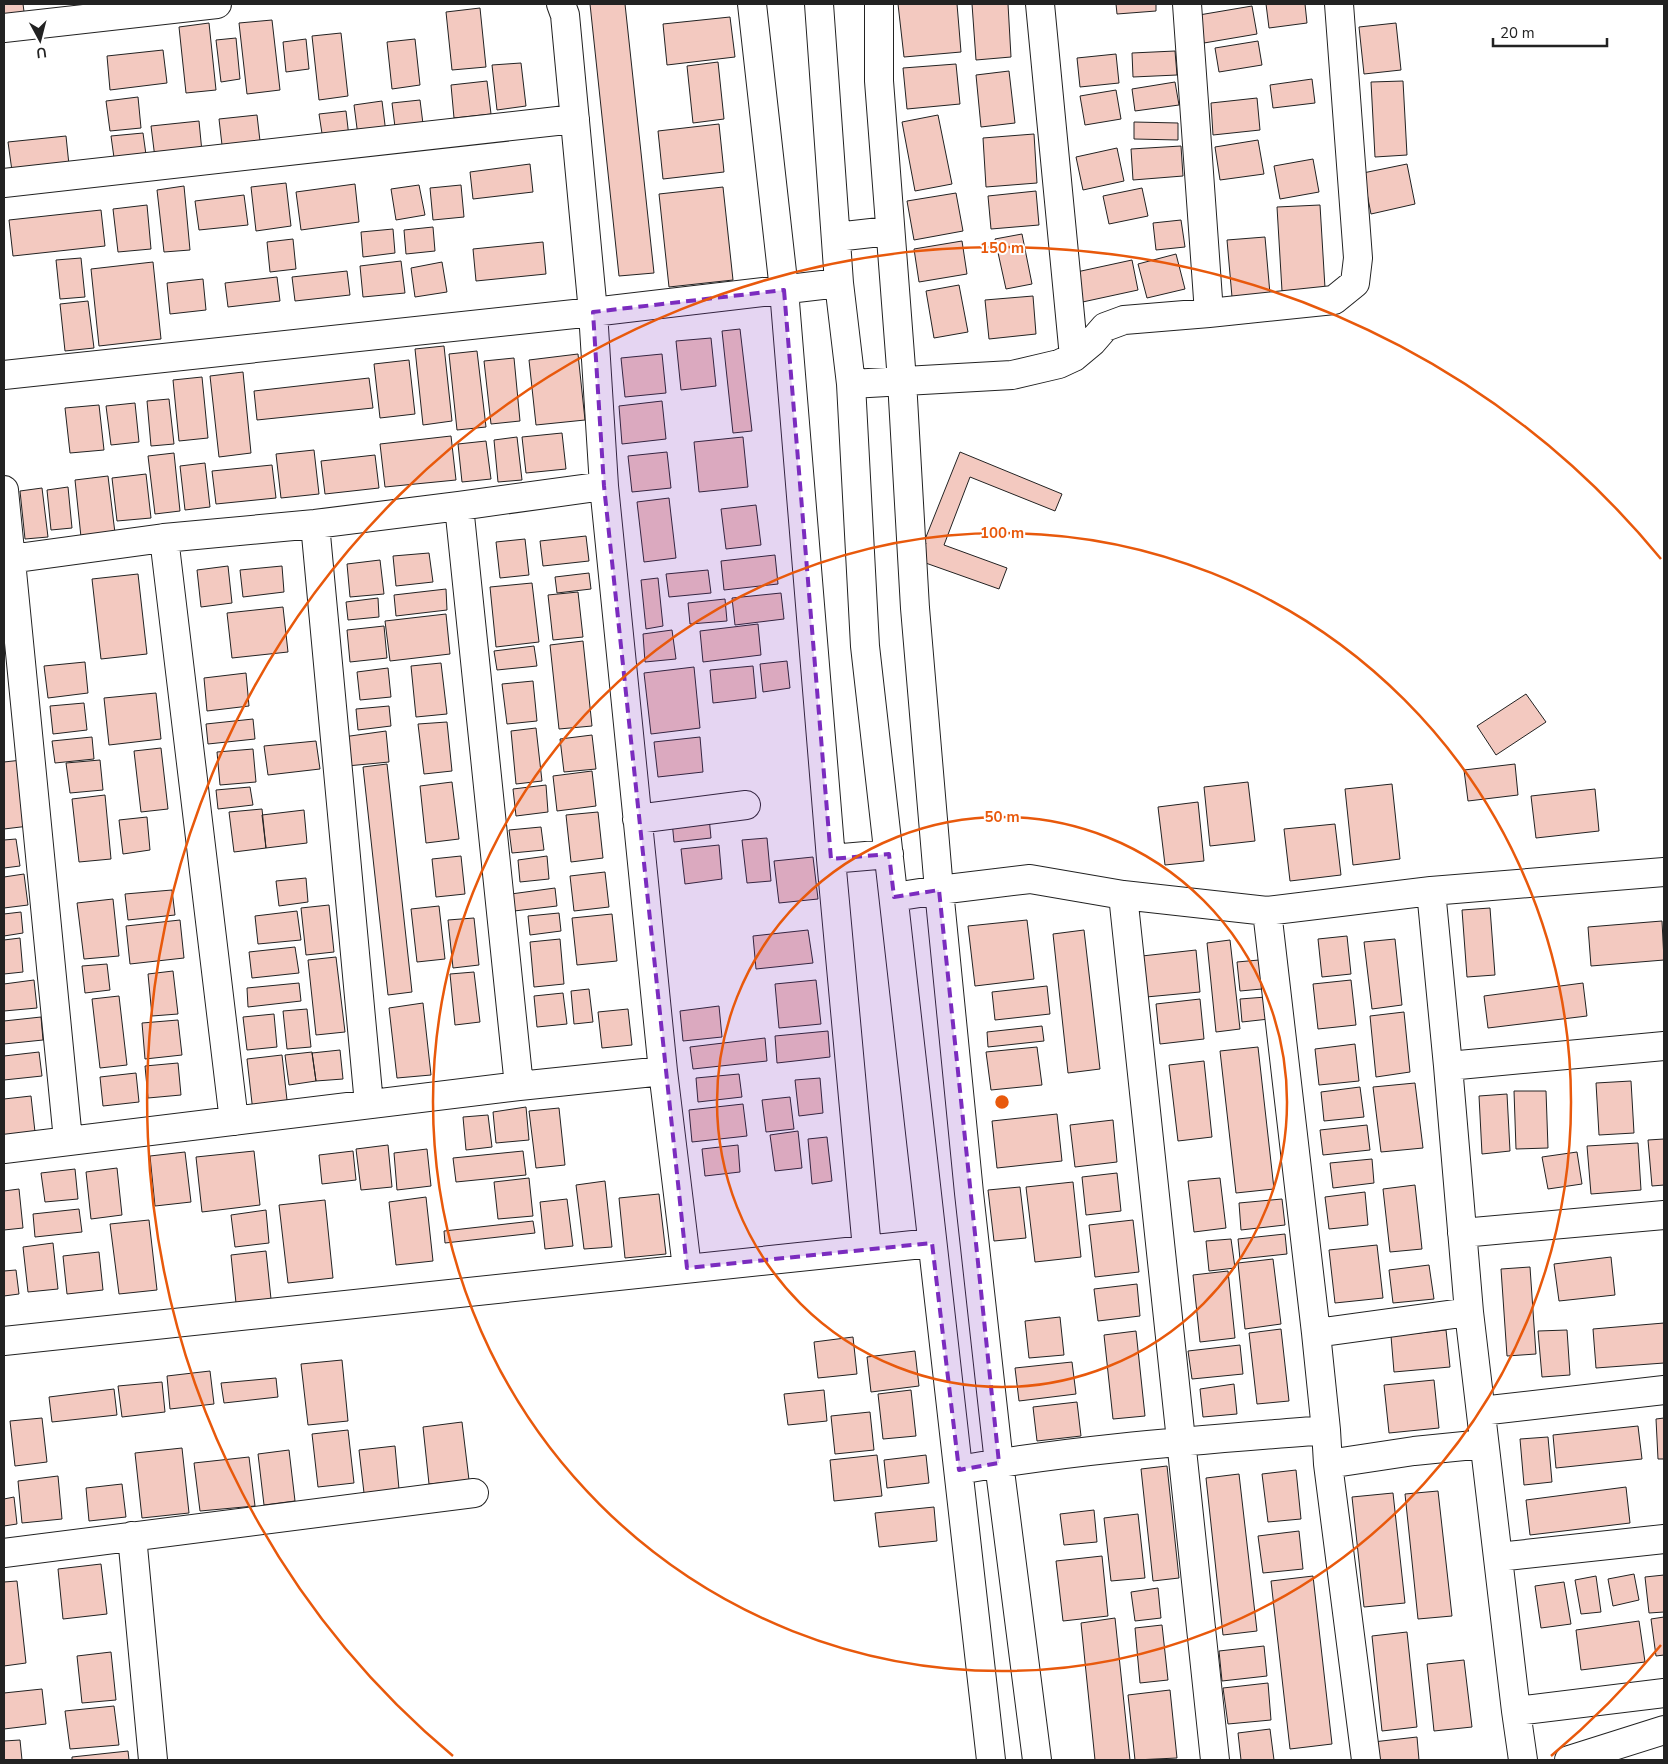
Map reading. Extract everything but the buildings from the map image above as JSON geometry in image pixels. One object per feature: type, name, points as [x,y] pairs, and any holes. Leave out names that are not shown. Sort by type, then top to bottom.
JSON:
[{"type":"street","points":[[4,28],[217,4]]},
{"type":"street","points":[[561,4],[565,15],[593,312],[604,486],[637,819],[663,1071],[687,1268]]},
{"type":"street","points":[[752,4],[784,290],[831,860],[867,1250]]},
{"type":"street","points":[[819,4],[839,283],[851,384],[865,646],[991,1760]]},
{"type":"street","points":[[880,4],[879,81],[902,381],[916,608],[939,890],[969,1192],[1037,1760]]},
{"type":"street","points":[[1040,4],[1074,357]]},
{"type":"street","points":[[1187,4],[1209,313]]},
{"type":"street","points":[[851,384],[1012,375],[1059,364],[1074,357],[1105,328],[1124,320],[1334,300],[1354,283],[1358,258],[1339,4]]},
{"type":"street","points":[[4,184],[575,119]]},
{"type":"street","points":[[836,238],[890,231]]},
{"type":"street","points":[[4,375],[593,312],[839,283]]},
{"type":"street","points":[[10,559],[164,538],[315,524],[604,486]]},
{"type":"street","points":[[4,490],[68,1140]]},
{"type":"street","points":[[460,506],[519,1086]]},
{"type":"street","points":[[315,524],[369,1104]]},
{"type":"street","points":[[164,538],[234,1121]]},
{"type":"street","points":[[637,819],[746,805]]},
{"type":"street","points":[[831,860],[888,854]]},
{"type":"street","points":[[894,897],[1030,879],[1123,895],[1267,911],[1431,891],[1664,872]]},
{"type":"street","points":[[1431,891],[1469,1312],[1516,1711],[1524,1760]]},
{"type":"street","points":[[1123,895],[1214,1760]]},
{"type":"street","points":[[1267,911],[1316,1332],[1328,1464],[1366,1760]]},
{"type":"street","points":[[1448,1066],[1664,1046]]},
{"type":"street","points":[[4,1149],[519,1086],[663,1071]]},
{"type":"street","points":[[928,1199],[969,1192]]},
{"type":"street","points":[[1462,1233],[1664,1215]]},
{"type":"street","points":[[4,1341],[932,1243]]},
{"type":"street","points":[[1316,1332],[1469,1312]]},
{"type":"street","points":[[1481,1411],[1664,1390]]},
{"type":"street","points":[[958,1470],[1115,1448],[1326,1430]]},
{"type":"street","points":[[1328,1464],[1414,1451],[1484,1444]]},
{"type":"street","points":[[4,1553],[474,1493]]},
{"type":"street","points":[[132,1536],[153,1760]]},
{"type":"street","points":[[1498,1558],[1664,1539]]},
{"type":"street","points":[[1516,1711],[1664,1693]]},
{"type":"street","points":[[1569,1760],[1664,1730]]},
{"type":"highlighted area","points":[[784,290],[831,859],[889,854],[894,897],[939,890],[999,1463],[959,1470],[932,1243],[687,1268],[604,486],[593,312]]}]
